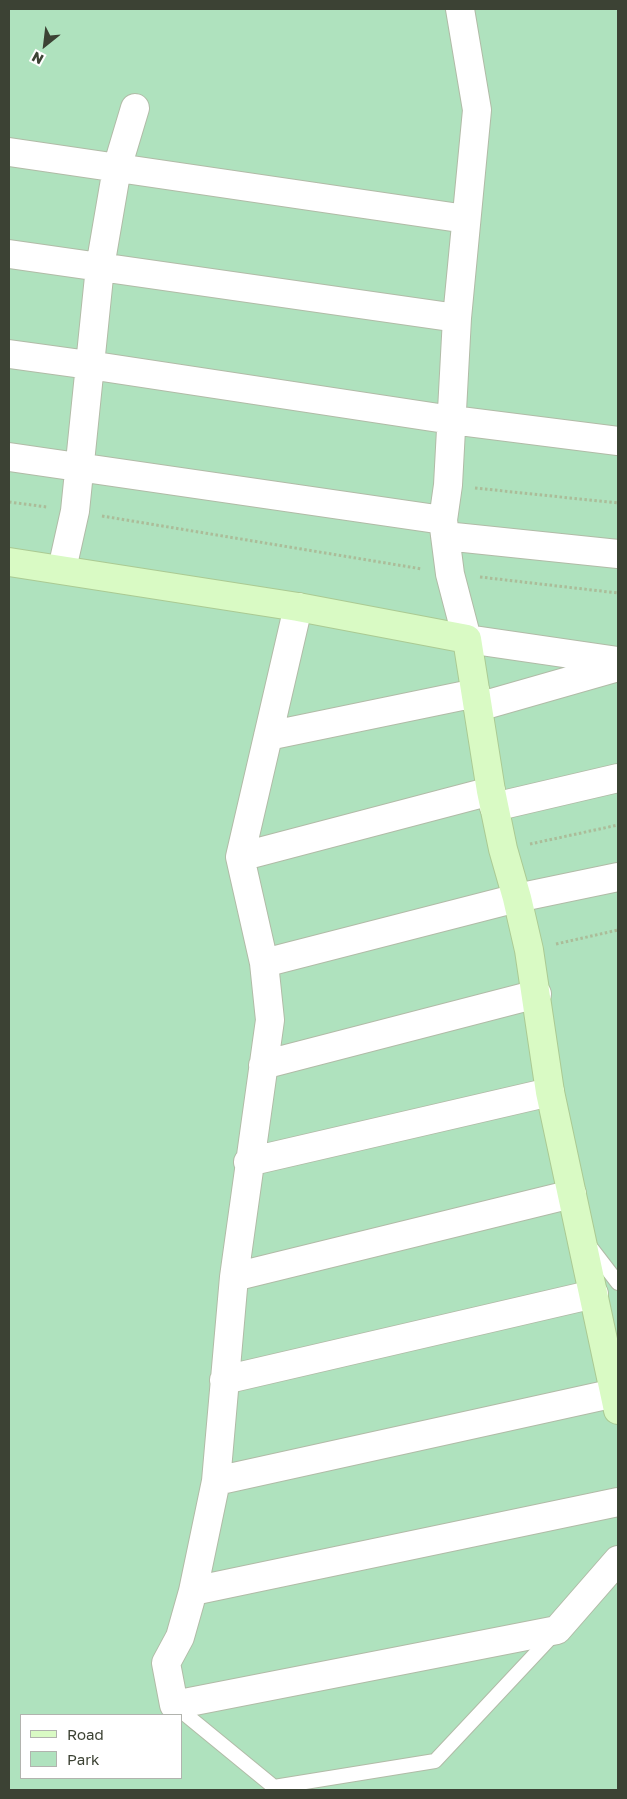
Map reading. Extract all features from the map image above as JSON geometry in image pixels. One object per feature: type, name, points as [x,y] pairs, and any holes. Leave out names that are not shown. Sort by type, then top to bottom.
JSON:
[{"type":"street","points":[[216,1481],[617,1402],[606,1288],[582,1235],[550,1092],[529,950],[492,799],[467,639],[450,574],[444,528],[457,318],[477,110],[460,9]]},
{"type":"street","points":[[62,569],[75,511],[100,267],[117,168],[135,108]]},
{"type":"street","points":[[9,152],[466,219]]},
{"type":"street","points":[[9,254],[457,318]]},
{"type":"street","points":[[9,354],[89,364],[452,420],[618,441]]},
{"type":"street","points":[[9,457],[80,467],[444,528],[618,554]]},
{"type":"street","points":[[9,562],[298,607],[467,639],[618,662]]},
{"type":"street","points":[[298,607],[240,857],[264,963],[270,1020],[248,1162],[234,1277],[216,1481],[193,1591],[180,1637],[166,1663],[174,1705],[558,1630],[618,1560]]},
{"type":"street","points":[[268,736],[477,700],[618,667]]},
{"type":"street","points":[[240,857],[492,799],[618,778]]},
{"type":"street","points":[[264,963],[517,898],[618,877]]},
{"type":"street","points":[[263,1065],[536,994]]},
{"type":"street","points":[[248,1162],[550,1092]]},
{"type":"street","points":[[234,1277],[572,1194]]},
{"type":"street","points":[[224,1380],[606,1288]]},
{"type":"street","points":[[193,1591],[618,1502]]},
{"type":"lane","points":[[174,1705],[274,1788],[436,1761],[558,1630]]},
{"type":"path","points":[[448,486],[618,503]]},
{"type":"path","points":[[9,502],[75,511],[450,574],[618,593]]},
{"type":"path","points":[[503,849],[618,825]]},
{"type":"path","points":[[529,950],[618,930]]},
{"type":"green space","points":[[9,9],[618,9],[618,1790],[9,1790]]}]
